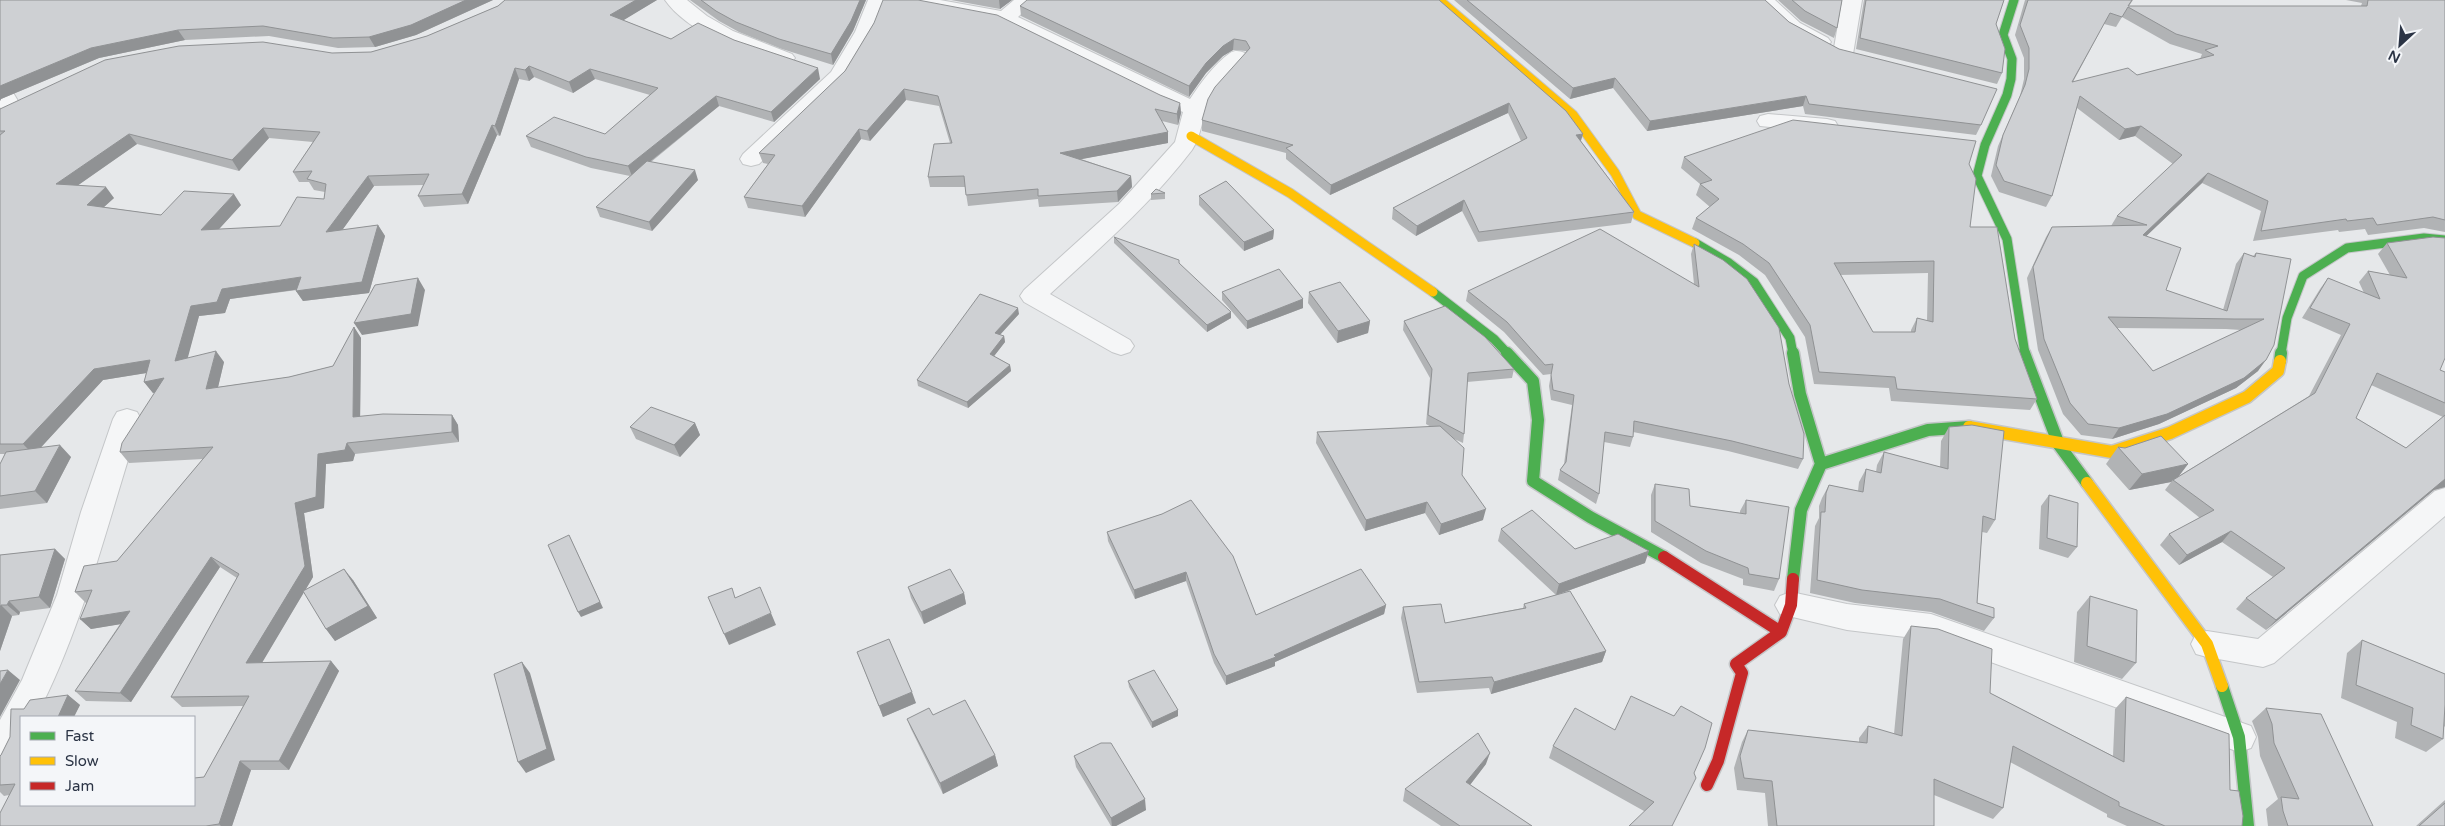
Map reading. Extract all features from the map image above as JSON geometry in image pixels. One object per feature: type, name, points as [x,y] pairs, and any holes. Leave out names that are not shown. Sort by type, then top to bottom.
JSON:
[{"type":"street","points":[[675,0],[689,13],[715,31],[821,69]]},
{"type":"street","points":[[751,159],[821,69],[865,32],[878,0]]},
{"type":"street","points":[[908,0],[973,6],[1005,18],[1169,99],[1196,109]]},
{"type":"street","points":[[1005,18],[1026,0]]},
{"type":"street","points":[[1439,0],[1573,115],[1615,173],[1637,215],[1692,242],[1729,264],[1754,282],[1790,338],[1800,394],[1821,464],[1800,510],[1786,619],[1736,664],[1742,673],[1718,761],[1707,785]]},
{"type":"street","points":[[1763,0],[1793,27],[1843,54],[1866,60]]},
{"type":"street","points":[[1843,54],[1852,0]]},
{"type":"street","points":[[2014,0],[2003,35],[2012,59],[1975,144],[1977,176],[2007,239],[2023,350],[2059,445],[2207,644],[2239,737],[2248,826]]},
{"type":"street","points":[[1121,346],[1033,296],[1126,209],[1191,136],[1191,124],[1196,109],[1206,92],[1238,57]]},
{"type":"street","points":[[1768,121],[1848,128]]},
{"type":"street","points":[[1191,136],[1290,192],[1432,291],[1494,339],[1533,381],[1538,420],[1533,481],[1590,518],[1786,619],[1847,617],[1931,627],[2239,737]]},
{"type":"street","points":[[1821,464],[1928,430],[1964,426],[2059,445],[2112,452],[2170,433],[2247,398],[2278,371],[2287,318],[2303,276],[2347,248],[2424,238],[2445,240]]},
{"type":"street","points":[[0,753],[36,685],[72,595],[96,512],[127,419]]},
{"type":"street","points":[[2207,644],[2263,654],[2445,500]]},
{"type":"building","points":[[0,0],[466,0],[411,25],[369,37],[333,38],[263,26],[178,30],[91,48],[0,86]]},
{"type":"building","points":[[505,0],[636,0],[610,15],[671,39],[698,23],[734,40],[818,68],[771,112],[716,96],[628,166],[586,157],[526,136],[554,117],[605,134],[658,88],[590,69],[569,82],[529,66],[525,70],[515,68],[495,126],[492,125],[462,194],[418,196],[429,174],[368,176],[326,232],[378,225],[362,282],[296,291],[301,277],[222,289],[217,302],[191,306],[175,361],[216,351],[206,389],[289,377],[333,366],[354,327],[353,417],[383,414],[452,415],[452,432],[347,443],[345,450],[318,454],[316,497],[295,503],[305,566],[246,663],[331,661],[279,761],[240,761],[219,824],[206,826],[0,826],[0,813],[15,784],[0,785],[0,756],[10,737],[11,709],[24,709],[30,700],[68,695],[58,716],[20,716],[20,806],[195,806],[195,778],[204,777],[249,696],[171,697],[239,574],[211,557],[120,693],[75,691],[130,611],[80,619],[92,590],[75,592],[84,566],[117,561],[213,447],[120,452],[122,443],[164,378],[144,382],[150,360],[94,369],[23,444],[0,444],[0,135],[5,131],[0,131],[0,109],[105,60],[179,46],[263,42],[332,53],[371,52],[427,36],[498,6]],"holes":[[[263,128],[320,132],[293,172],[312,171],[307,179],[326,184],[324,199],[297,197],[280,226],[201,230],[234,194],[184,191],[161,215],[87,205],[106,187],[56,184],[129,134],[232,160]]]},
{"type":"building","points":[[701,0],[860,0],[851,21],[831,54],[779,39],[736,22]]},
{"type":"building","points":[[883,0],[918,0],[997,15],[1180,103],[1177,114],[1155,109],[1168,132],[1060,153],[1131,176],[1117,191],[1038,196],[1038,189],[966,195],[964,176],[928,177],[934,144],[952,143],[938,96],[904,89],[867,131],[859,129],[802,206],[744,197],[775,155],[759,153],[845,71],[874,23]]},
{"type":"building","points":[[1027,0],[1439,0],[1566,111],[1583,134],[1576,135],[1634,212],[1479,232],[1464,200],[1417,226],[1393,208],[1527,138],[1509,103],[1331,185],[1286,148],[1293,145],[1202,120],[1208,99],[1215,87],[1250,48],[1246,41],[1234,39],[1223,46],[1206,63],[1189,86],[1020,6]]},
{"type":"building","points":[[1467,0],[1765,0],[1789,22],[1839,49],[1997,89],[1981,125],[1809,104],[1806,96],[1650,121],[1615,78],[1573,88]]},
{"type":"building","points":[[1792,0],[1842,0],[1837,28],[1805,11]]},
{"type":"building","points":[[1866,0],[2004,0],[1996,24],[2005,49],[2002,73],[1860,38]]},
{"type":"building","points":[[2028,0],[2132,0],[2128,6],[2367,6],[2368,0],[2445,0],[2445,220],[2433,217],[2377,225],[2373,218],[2347,221],[2346,219],[2261,231],[2268,201],[2208,173],[2143,235],[2181,248],[2166,290],[2227,311],[2244,253],[2255,257],[2256,253],[2291,259],[2274,345],[2266,360],[2244,378],[2167,414],[2119,428],[2088,424],[2070,403],[2044,339],[2033,267],[2052,227],[2147,225],[2117,216],[2182,155],[2141,126],[2125,129],[2080,96],[2052,196],[2004,181],[1996,165],[2003,135],[2025,85],[2029,69],[2029,48],[2020,25]],"holes":[[[2128,7],[2176,34],[2218,46],[2205,50],[2214,55],[2137,75],[2128,68],[2072,82],[2110,13],[2122,17]],[[2108,317],[2234,319],[2264,319],[2153,371]]]},
{"type":"building","points":[[1793,120],[1976,141],[1969,164],[1976,179],[1970,227],[1997,227],[2015,339],[2037,399],[1897,389],[1895,377],[1819,372],[1810,325],[1769,263],[1743,244],[1696,218],[1719,199],[1700,184],[1712,180],[1684,157]],"holes":[[[1934,261],[1933,322],[1917,318],[1915,332],[1873,332],[1834,263]]]},
{"type":"building","points":[[647,161],[695,170],[649,222],[596,207]]},
{"type":"building","points":[[1226,181],[1274,230],[1244,242],[1199,196]]},
{"type":"building","points":[[1156,189],[1165,193],[1151,194]]},
{"type":"building","points":[[1600,229],[1699,287],[1694,244],[1723,260],[1747,279],[1779,328],[1789,384],[1804,434],[1803,459],[1732,441],[1634,421],[1633,437],[1605,432],[1599,494],[1560,470],[1566,462],[1574,395],[1553,390],[1551,375],[1553,364],[1545,365],[1507,322],[1468,291]]},
{"type":"building","points":[[1114,237],[1179,260],[1179,263],[1231,312],[1207,325]]},
{"type":"building","points":[[2433,237],[2445,238],[2445,358],[2440,370],[2445,372],[2445,403],[2377,373],[2356,418],[2406,448],[2445,415],[2445,479],[2276,620],[2246,598],[2285,568],[2231,531],[2187,555],[2169,534],[2214,510],[2173,480],[2315,393],[2350,324],[2310,308],[2328,278],[2380,299],[2368,271],[2407,278],[2387,243]]},
{"type":"building","points":[[1279,269],[1303,299],[1247,321],[1222,292]]},
{"type":"building","points":[[418,278],[411,314],[354,323],[375,285]]},
{"type":"building","points":[[1340,282],[1370,321],[1338,331],[1309,292]]},
{"type":"building","points":[[980,294],[1018,308],[995,333],[1004,336],[990,354],[1010,365],[967,402],[917,380]]},
{"type":"building","points":[[1445,306],[1485,337],[1514,369],[1468,373],[1464,434],[1428,415],[1432,369],[1404,321]]},
{"type":"building","points":[[651,407],[695,423],[674,445],[630,427]]},
{"type":"building","points":[[1972,425],[2004,431],[1995,520],[1983,516],[1977,603],[1994,608],[1994,618],[1940,599],[1862,590],[1817,580],[1821,512],[1825,512],[1826,493],[1829,485],[1863,492],[1866,469],[1881,473],[1884,452],[1948,469],[1949,427]]},
{"type":"building","points":[[1440,426],[1464,448],[1462,475],[1486,509],[1441,524],[1427,502],[1366,520],[1317,432]]},
{"type":"building","points":[[2161,436],[2188,464],[2142,474],[2118,447],[2125,448]]},
{"type":"building","points":[[60,445],[35,491],[0,496],[0,464],[6,452]]},
{"type":"building","points":[[1655,484],[1689,489],[1690,506],[1746,514],[1746,500],[1789,507],[1779,579],[1749,574],[1748,568],[1706,551],[1655,521]]},
{"type":"building","points":[[2049,495],[2078,503],[2077,547],[2047,538]]},
{"type":"building","points":[[1191,500],[1233,556],[1256,615],[1361,569],[1386,605],[1274,655],[1276,657],[1226,676],[1214,654],[1186,572],[1134,590],[1107,532],[1162,514]]},
{"type":"building","points":[[1532,510],[1575,549],[1618,534],[1649,551],[1559,584],[1501,529]]},
{"type":"building","points":[[569,535],[600,602],[578,612],[548,545]]},
{"type":"building","points":[[55,549],[39,597],[9,601],[7,605],[1,605],[0,608],[0,555]]},
{"type":"building","points":[[344,569],[368,606],[326,629],[303,591]]},
{"type":"building","points":[[950,569],[964,593],[921,612],[908,587]]},
{"type":"building","points":[[760,587],[771,613],[724,634],[708,597],[732,588],[735,598]]},
{"type":"building","points":[[1570,591],[1606,651],[1494,682],[1492,677],[1419,682],[1403,607],[1441,604],[1445,623],[1526,608],[1524,604]]},
{"type":"building","points":[[2090,596],[2137,610],[2136,663],[2087,646]]},
{"type":"building","points":[[1911,626],[1938,629],[1992,649],[1990,693],[2124,762],[2126,697],[2229,734],[2230,790],[2239,791],[2243,816],[2242,826],[2165,826],[2119,806],[2119,802],[2013,746],[2003,808],[1934,779],[1934,826],[1777,826],[1772,781],[1744,778],[1740,756],[1748,730],[1867,743],[1868,726],[1902,736]]},
{"type":"building","points":[[889,639],[912,692],[879,706],[857,652]]},
{"type":"building","points":[[2362,640],[2445,674],[2443,739],[2411,725],[2413,708],[2356,685]]},
{"type":"building","points":[[522,662],[547,749],[518,762],[494,674]]},
{"type":"building","points":[[8,670],[0,684],[0,671]]},
{"type":"building","points":[[1154,670],[1178,710],[1152,722],[1128,681]]},
{"type":"building","points":[[1631,696],[1674,716],[1681,706],[1712,723],[1705,748],[1694,773],[1696,778],[1672,826],[1629,826],[1654,802],[1553,746],[1575,708],[1615,730]]},
{"type":"building","points":[[965,700],[995,755],[940,783],[907,719],[929,708],[933,715]]},
{"type":"building","points":[[2266,708],[2321,714],[2373,826],[2288,826],[2281,797],[2299,799],[2274,743],[2272,724]]},
{"type":"building","points":[[1478,733],[1490,753],[1466,782],[1532,826],[1460,826],[1405,789]]},
{"type":"building","points":[[1101,743],[1111,743],[1145,799],[1111,818],[1074,756]]},
{"type":"building","points":[[2445,803],[2445,826],[2419,826]]},
{"type":"traffic: fast","points":[[2014,0],[2003,35],[2012,59],[2011,79],[2007,95],[1985,145],[1977,176],[2007,239],[2023,350],[2059,445],[2087,483]]},
{"type":"traffic: fast","points":[[2280,361],[2287,318],[2303,276],[2347,248],[2424,238],[2445,240]]},
{"type":"traffic: fast","points":[[1695,243],[1729,263],[1754,282],[1790,338],[1800,394],[1821,464]]},
{"type":"traffic: fast","points":[[1433,292],[1494,339],[1533,381],[1538,420],[1533,481],[1590,517],[1664,557]]},
{"type":"traffic: fast","points":[[1793,579],[1801,510],[1821,464],[1928,430],[1969,427]]},
{"type":"traffic: fast","points":[[2222,686],[2239,737],[2248,826]]},
{"type":"traffic: slow","points":[[1439,0],[1573,115],[1615,173],[1637,215],[1695,243]]},
{"type":"traffic: slow","points":[[1191,136],[1290,193],[1433,292]]},
{"type":"traffic: slow","points":[[1969,427],[2112,452],[2170,433],[2247,397],[2278,371],[2280,361]]},
{"type":"traffic: slow","points":[[2087,483],[2207,644],[2222,686]]},
{"type":"traffic: jam","points":[[1664,557],[1781,632]]},
{"type":"traffic: jam","points":[[1707,785],[1718,761],[1742,673],[1736,664],[1781,632],[1791,605],[1793,579]]}]
